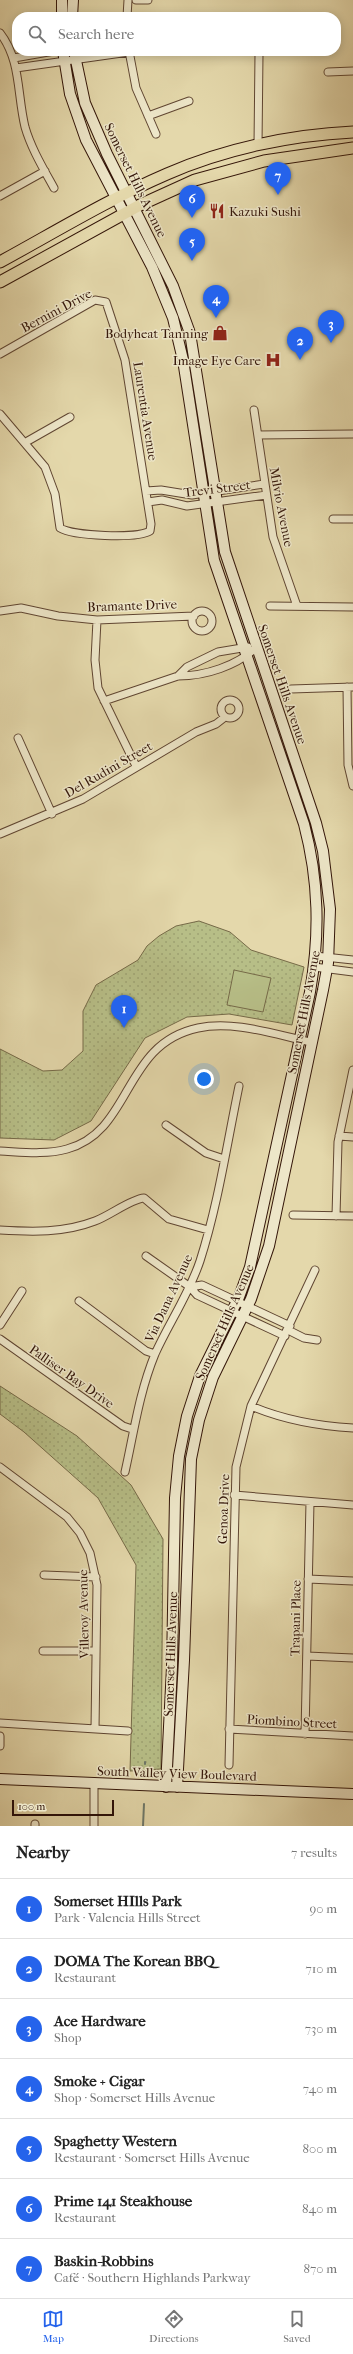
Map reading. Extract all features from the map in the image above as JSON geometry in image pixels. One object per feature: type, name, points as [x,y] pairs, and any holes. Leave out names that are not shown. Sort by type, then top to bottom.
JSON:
[{"type":"main road","points":[[62,0],[62,12]]},
{"type":"main road","points":[[72,12],[73,0]]},
{"type":"main road","name":"Somerset Hills Avenue","points":[[63,56],[70,94],[79,122],[115,199],[145,254],[165,297],[177,331],[186,376],[204,504],[214,560],[308,840],[317,900],[314,967],[255,1250],[237,1301],[200,1376],[187,1416],[179,1456],[176,1498],[172,1667],[166,1787]]},
{"type":"main road","name":"Somerset Hills Avenue","points":[[74,56],[85,103],[178,298],[190,333],[198,375],[214,491],[229,564],[321,841],[330,909],[327,968],[269,1246],[248,1306],[210,1383],[199,1420],[191,1459],[184,1660],[177,1787]]},
{"type":"main road","points":[[0,262],[127,192],[198,162],[258,145],[298,138],[353,132]]},
{"type":"main road","points":[[0,282],[123,214],[195,180],[248,164],[353,148]]},
{"type":"main road","points":[[186,376],[198,375]]},
{"type":"main road","name":"South Valley View Boulevard","points":[[0,1779],[353,1794]]},
{"type":"street","points":[[127,12],[128,0]]},
{"type":"street","points":[[136,0],[148,0]]},
{"type":"street","points":[[0,33],[12,54]]},
{"type":"street","points":[[25,56],[14,58],[26,128],[54,188]]},
{"type":"street","points":[[16,68],[63,56]]},
{"type":"street","points":[[130,56],[135,82],[156,134]]},
{"type":"street","points":[[258,145],[259,56]]},
{"type":"street","points":[[328,72],[353,71]]},
{"type":"street","points":[[148,116],[189,101]]},
{"type":"street","points":[[0,196],[45,171]]},
{"type":"street","name":"Bernini Drive","points":[[0,354],[95,300],[102,300]]},
{"type":"street","name":"Laurentia Avenue","points":[[26,442],[45,467],[51,480],[60,528],[75,533],[110,536],[141,534],[150,531],[151,524],[148,502],[125,360],[108,306],[102,300]]},
{"type":"street","name":"Milvio Avenue","points":[[254,410],[273,536],[297,606]]},
{"type":"street","points":[[0,414],[26,442],[70,417]]},
{"type":"street","points":[[258,435],[353,434]]},
{"type":"street","name":"Trevi Street","points":[[146,491],[161,490],[187,495],[264,484]]},
{"type":"street","name":"Trevi Street","points":[[148,502],[162,500],[187,506],[266,495]]},
{"type":"street","points":[[333,519],[353,519]]},
{"type":"street","points":[[270,606],[353,607]]},
{"type":"street","name":"Bramante Drive","points":[[0,612],[21,608],[58,616],[98,620],[194,616]]},
{"type":"street","points":[[98,620],[95,669],[98,688],[136,766]]},
{"type":"street","points":[[178,676],[187,667],[218,652],[245,652],[257,648]]},
{"type":"street","points":[[104,701],[178,676],[188,676],[224,669],[245,652]]},
{"type":"street","points":[[291,689],[350,687],[351,765],[353,786]]},
{"type":"street","name":"Del Rudini Street","points":[[0,834],[52,814],[83,799],[136,766],[196,732],[216,724],[225,717]]},
{"type":"street","points":[[18,738],[52,814]]},
{"type":"street","points":[[315,956],[353,960]]},
{"type":"street","points":[[314,967],[353,972]]},
{"type":"street","points":[[0,1151],[59,1151],[85,1141],[110,1119],[136,1073],[151,1053],[166,1041],[186,1031],[208,1026],[229,1026],[312,1042]]},
{"type":"street","points":[[336,1216],[339,1136],[353,1070]]},
{"type":"street","name":"Via Dana Avenue","points":[[125,1472],[132,1429],[155,1354],[190,1286],[199,1263],[208,1230],[239,1086]]},
{"type":"street","points":[[166,1125],[206,1153],[224,1158]]},
{"type":"street","points":[[339,1136],[353,1137]]},
{"type":"street","points":[[0,1230],[39,1232],[74,1228],[108,1216],[137,1198],[144,1198],[169,1219],[208,1230]]},
{"type":"street","points":[[293,1215],[353,1216]]},
{"type":"street","points":[[146,1256],[190,1286],[197,1295],[243,1316],[304,1338],[317,1340]]},
{"type":"street","name":"Genoa Drive","points":[[229,1765],[234,1495],[239,1449],[251,1406],[288,1331],[315,1270]]},
{"type":"street","points":[[190,1286],[202,1285],[248,1306],[288,1331]]},
{"type":"street","points":[[0,1325],[22,1291]]},
{"type":"street","points":[[79,1302],[146,1351],[155,1354]]},
{"type":"street","name":"Palliser Bay Drive","points":[[0,1339],[123,1426],[132,1429]]},
{"type":"street","points":[[251,1406],[269,1414],[306,1423],[353,1428]]},
{"type":"street","name":"Villeroy Avenue","points":[[0,1467],[58,1508],[74,1524],[90,1553],[96,1577],[95,1729]]},
{"type":"street","points":[[234,1495],[353,1505]]},
{"type":"street","name":"Trapani Place","points":[[305,1734],[310,1502]]},
{"type":"street","points":[[44,1575],[96,1577]]},
{"type":"street","points":[[308,1579],[353,1581]]},
{"type":"street","points":[[43,1651],[96,1651]]},
{"type":"street","points":[[307,1656],[353,1658]]},
{"type":"street","points":[[0,1723],[128,1730]]},
{"type":"street","name":"Piombino Street","points":[[229,1730],[353,1736]]},
{"type":"street","points":[[0,1736],[0,1746]]},
{"type":"street","points":[[94,1784],[94,1826]]},
{"type":"green space","points":[[199,921],[230,932],[251,950],[304,967],[292,1025],[229,1014],[187,1017],[145,1038],[91,1121],[54,1140],[0,1138],[0,1049],[43,1071],[62,1070],[83,1051],[83,1011],[96,985],[138,960],[147,946],[159,936],[176,926]]},
{"type":"green space","points":[[234,970],[271,978],[263,1012],[227,1005]]},
{"type":"green space","points":[[0,1386],[77,1436],[131,1485],[163,1539],[161,1769],[130,1771],[136,1565],[98,1498],[24,1432],[0,1414]]},
{"type":"waterway","points":[[143,1826],[144,1804]]},
{"type":"place","name":"Baskin-Robbins","points":[[278,195]]},
{"type":"place","name":"Kazuki Sushi","points":[[217,211]]},
{"type":"place","name":"Prime 141 Steakhouse","points":[[192,218]]},
{"type":"place","name":"Spaghetty Western","points":[[192,261]]},
{"type":"place","name":"Smoke + Cigar","points":[[216,318]]},
{"type":"place","name":"Bodyheat Tanning","points":[[220,333]]},
{"type":"place","name":"Ace Hardware","points":[[331,343]]},
{"type":"place","name":"Image Eye Care","points":[[273,360]]},
{"type":"place","name":"DOMA The Korean BBQ","points":[[300,360]]},
{"type":"place","name":"Somerset HIlls Park","points":[[124,1028]]}]
